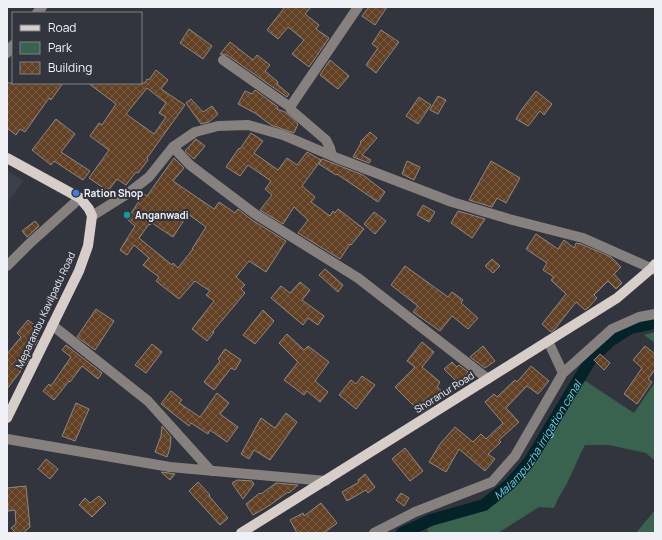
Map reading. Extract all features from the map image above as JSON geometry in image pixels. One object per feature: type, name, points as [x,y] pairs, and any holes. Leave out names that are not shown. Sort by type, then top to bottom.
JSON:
[{"type":"main road","points":[[7,158],[80,198],[89,208],[92,216]]},
{"type":"main road","name":"Meparambu Kavilpadu Road","points":[[7,418],[79,270],[88,246],[92,216]]},
{"type":"main road","name":"Shoranur Road","points":[[241,533],[617,298],[654,267]]},
{"type":"street","points":[[290,106],[358,7]]},
{"type":"street","points":[[223,60],[290,106],[291,110],[326,140],[332,156]]},
{"type":"street","points":[[92,216],[127,194],[149,177],[173,147],[195,132],[218,126],[248,125],[283,135],[332,156],[452,202],[509,219],[583,238],[654,267]]},
{"type":"street","points":[[173,147],[190,164],[255,214],[358,278],[488,379]]},
{"type":"street","points":[[7,266],[80,198]]},
{"type":"street","points":[[374,533],[415,512],[492,482],[515,456],[563,373],[612,329],[639,317],[655,314]]},
{"type":"street","points":[[52,325],[148,401],[211,470]]},
{"type":"street","points":[[548,341],[563,373]]},
{"type":"street","points":[[7,439],[170,467],[326,481]]},
{"type":"shaded area","points":[[7,170],[23,181],[7,204]]},
{"type":"green space","points":[[655,332],[655,343],[644,335]]},
{"type":"green space","points":[[584,380],[634,413],[655,382],[655,461],[646,453],[609,445],[585,445],[554,508],[539,507],[498,533],[428,533],[427,527],[495,504],[519,483],[541,454]]},
{"type":"green space","points":[[655,510],[655,533],[636,533]]},
{"type":"building","points":[[285,7],[311,7],[305,14],[319,25],[316,29],[329,38],[309,67],[292,54],[304,40],[288,27],[278,39],[267,30]]},
{"type":"building","points":[[369,7],[387,7],[375,25],[362,16]]},
{"type":"building","points":[[189,29],[212,46],[203,59],[180,43]]},
{"type":"building","points":[[381,30],[399,42],[376,73],[366,65],[378,48],[372,44]]},
{"type":"building","points":[[230,42],[253,60],[257,55],[270,65],[265,71],[289,94],[287,97],[227,55],[220,54]]},
{"type":"building","points":[[330,60],[349,76],[338,89],[320,75]]},
{"type":"building","points":[[156,70],[168,80],[161,89],[185,105],[138,173],[136,172],[126,185],[117,179],[108,191],[89,178],[109,150],[90,136],[99,123],[102,125],[116,104],[89,84],[142,84],[145,83],[147,79],[149,80]],"holes":[[[147,88],[166,103],[159,113],[166,117],[154,134],[126,114]]]},
{"type":"building","points":[[7,83],[62,84],[51,100],[49,98],[25,132],[20,129],[16,135],[7,128]]},
{"type":"building","points":[[255,90],[278,107],[277,109],[285,112],[298,124],[294,133],[271,125],[255,113],[238,104],[245,91],[252,94]]},
{"type":"building","points":[[536,91],[552,104],[544,115],[540,111],[528,126],[516,119]]},
{"type":"building","points":[[438,96],[446,100],[438,114],[430,110]]},
{"type":"building","points":[[419,97],[431,105],[418,124],[406,116]]},
{"type":"building","points":[[191,99],[203,112],[212,106],[218,114],[209,122],[201,124],[186,103]]},
{"type":"building","points":[[56,119],[75,134],[61,152],[90,171],[83,180],[54,161],[51,165],[32,150]]},
{"type":"building","points":[[370,132],[377,138],[362,155],[371,160],[369,163],[353,157],[361,143],[360,142]]},
{"type":"building","points":[[251,133],[263,141],[254,153],[278,170],[287,158],[297,165],[307,152],[321,160],[302,186],[315,197],[311,202],[330,216],[333,211],[335,213],[338,209],[364,229],[351,245],[350,244],[340,259],[298,233],[308,220],[294,207],[283,224],[260,210],[272,195],[265,189],[271,181],[248,165],[240,176],[226,167]]},
{"type":"building","points":[[196,139],[205,146],[194,159],[185,151]]},
{"type":"building","points":[[174,158],[184,168],[173,181],[214,209],[219,202],[235,213],[238,209],[252,220],[286,241],[266,272],[249,261],[236,277],[245,285],[241,289],[245,293],[213,331],[214,332],[207,341],[192,329],[214,301],[206,295],[210,291],[195,281],[179,299],[156,281],[159,277],[143,265],[149,258],[134,245],[127,255],[120,250],[135,226],[127,219],[144,194],[147,196]],"holes":[[[188,214],[206,227],[193,249],[178,268],[173,263],[172,265],[139,238],[149,224],[150,225],[152,223],[173,237]]]},
{"type":"building","points":[[322,159],[363,175],[385,192],[378,202],[337,174],[336,175],[319,164]]},
{"type":"building","points":[[407,161],[420,167],[414,180],[402,174]]},
{"type":"building","points":[[491,161],[520,178],[506,203],[497,198],[492,207],[469,200]]},
{"type":"building","points":[[423,205],[435,212],[429,222],[417,215]]},
{"type":"building","points":[[458,211],[485,219],[472,238],[451,223]]},
{"type":"building","points":[[374,212],[386,221],[375,234],[364,224]]},
{"type":"building","points":[[35,221],[39,226],[27,237],[22,231]]},
{"type":"building","points":[[536,234],[558,249],[564,240],[574,248],[576,243],[581,244],[611,257],[621,267],[614,274],[622,283],[616,289],[608,281],[594,295],[597,298],[585,310],[576,302],[551,332],[542,324],[566,294],[551,280],[554,277],[543,270],[547,263],[526,249]]},
{"type":"building","points":[[492,259],[500,266],[493,273],[485,266]]},
{"type":"building","points":[[405,266],[448,297],[452,292],[463,300],[461,303],[478,318],[468,329],[452,316],[440,331],[413,312],[418,306],[391,285]]},
{"type":"building","points":[[325,269],[343,285],[338,292],[319,275]]},
{"type":"building","points":[[300,282],[310,290],[302,300],[324,316],[318,325],[308,318],[303,325],[271,298],[281,286],[290,293]]},
{"type":"building","points":[[96,309],[114,321],[95,350],[77,337]]},
{"type":"building","points":[[263,310],[274,321],[255,344],[243,335]]},
{"type":"building","points":[[28,320],[41,330],[35,337],[38,340],[29,355],[30,356],[26,364],[7,389],[7,354],[21,337],[17,333]]},
{"type":"building","points":[[287,334],[304,350],[308,346],[329,362],[315,381],[328,392],[320,402],[307,391],[304,395],[284,380],[298,362],[279,343]]},
{"type":"building","points":[[422,342],[434,352],[422,367],[440,382],[437,387],[444,393],[430,407],[421,413],[395,387],[415,367],[407,361]]},
{"type":"building","points":[[152,344],[162,352],[146,373],[135,365]]},
{"type":"building","points":[[66,345],[102,373],[98,379],[82,366],[54,400],[43,391],[49,384],[51,386],[71,357],[62,350]]},
{"type":"building","points":[[483,346],[495,361],[485,368],[470,357]]},
{"type":"building","points":[[645,346],[655,354],[655,370],[648,379],[652,382],[637,404],[624,394],[642,368],[633,360]]},
{"type":"building","points":[[225,349],[241,360],[235,370],[231,368],[214,390],[204,382],[220,361],[218,359]]},
{"type":"building","points":[[600,354],[610,363],[604,370],[594,360]]},
{"type":"building","points":[[452,362],[457,367],[459,365],[472,375],[461,386],[444,369]]},
{"type":"building","points":[[531,366],[549,381],[538,394],[527,386],[506,408],[519,422],[499,440],[501,442],[488,454],[495,459],[485,471],[459,449],[446,472],[429,462],[440,444],[455,427],[473,442],[481,434],[486,439],[503,423],[485,402],[494,394],[497,397],[515,380],[517,382]]},
{"type":"building","points":[[362,376],[375,385],[356,409],[339,395],[351,380],[356,384]]},
{"type":"building","points":[[171,391],[182,400],[179,403],[200,417],[217,393],[229,403],[220,414],[238,427],[227,442],[210,430],[208,434],[191,423],[189,426],[161,404]]},
{"type":"building","points":[[76,403],[89,409],[75,441],[62,436]]},
{"type":"building","points":[[286,413],[297,422],[270,460],[254,450],[249,459],[241,454],[261,418],[275,428]]},
{"type":"building","points":[[162,426],[171,437],[167,457],[155,452],[161,436]]},
{"type":"building","points":[[405,448],[423,471],[410,481],[392,459]]},
{"type":"building","points":[[46,459],[58,469],[50,479],[38,469]]},
{"type":"building","points":[[161,472],[169,473],[175,474],[170,480]]},
{"type":"building","points":[[365,474],[375,487],[368,493],[366,490],[347,501],[342,492],[359,482],[358,480]]},
{"type":"building","points":[[237,480],[252,481],[254,484],[243,499],[232,483]]},
{"type":"building","points":[[198,482],[228,518],[220,525],[189,491]]},
{"type":"building","points":[[276,483],[298,485],[289,493],[288,492],[253,515],[246,504]]},
{"type":"building","points":[[26,486],[30,527],[23,533],[16,533],[11,528],[16,524],[15,510],[8,511],[7,488]]},
{"type":"building","points":[[401,493],[409,498],[404,506],[396,500]]},
{"type":"building","points":[[99,496],[106,503],[92,517],[79,505],[85,498],[90,503]]},
{"type":"building","points":[[321,503],[337,523],[324,533],[297,533],[290,520],[303,513],[304,516]]},
{"type":"waterway","name":"Malampuzha irrigation canal","points":[[402,533],[431,520],[484,505],[510,484],[529,462],[591,359],[610,341],[631,328],[655,323]]},
{"type":"place","name":"Ration Shop","points":[[76,193]]},
{"type":"place","name":"Anganwadi","points":[[127,215]]}]
